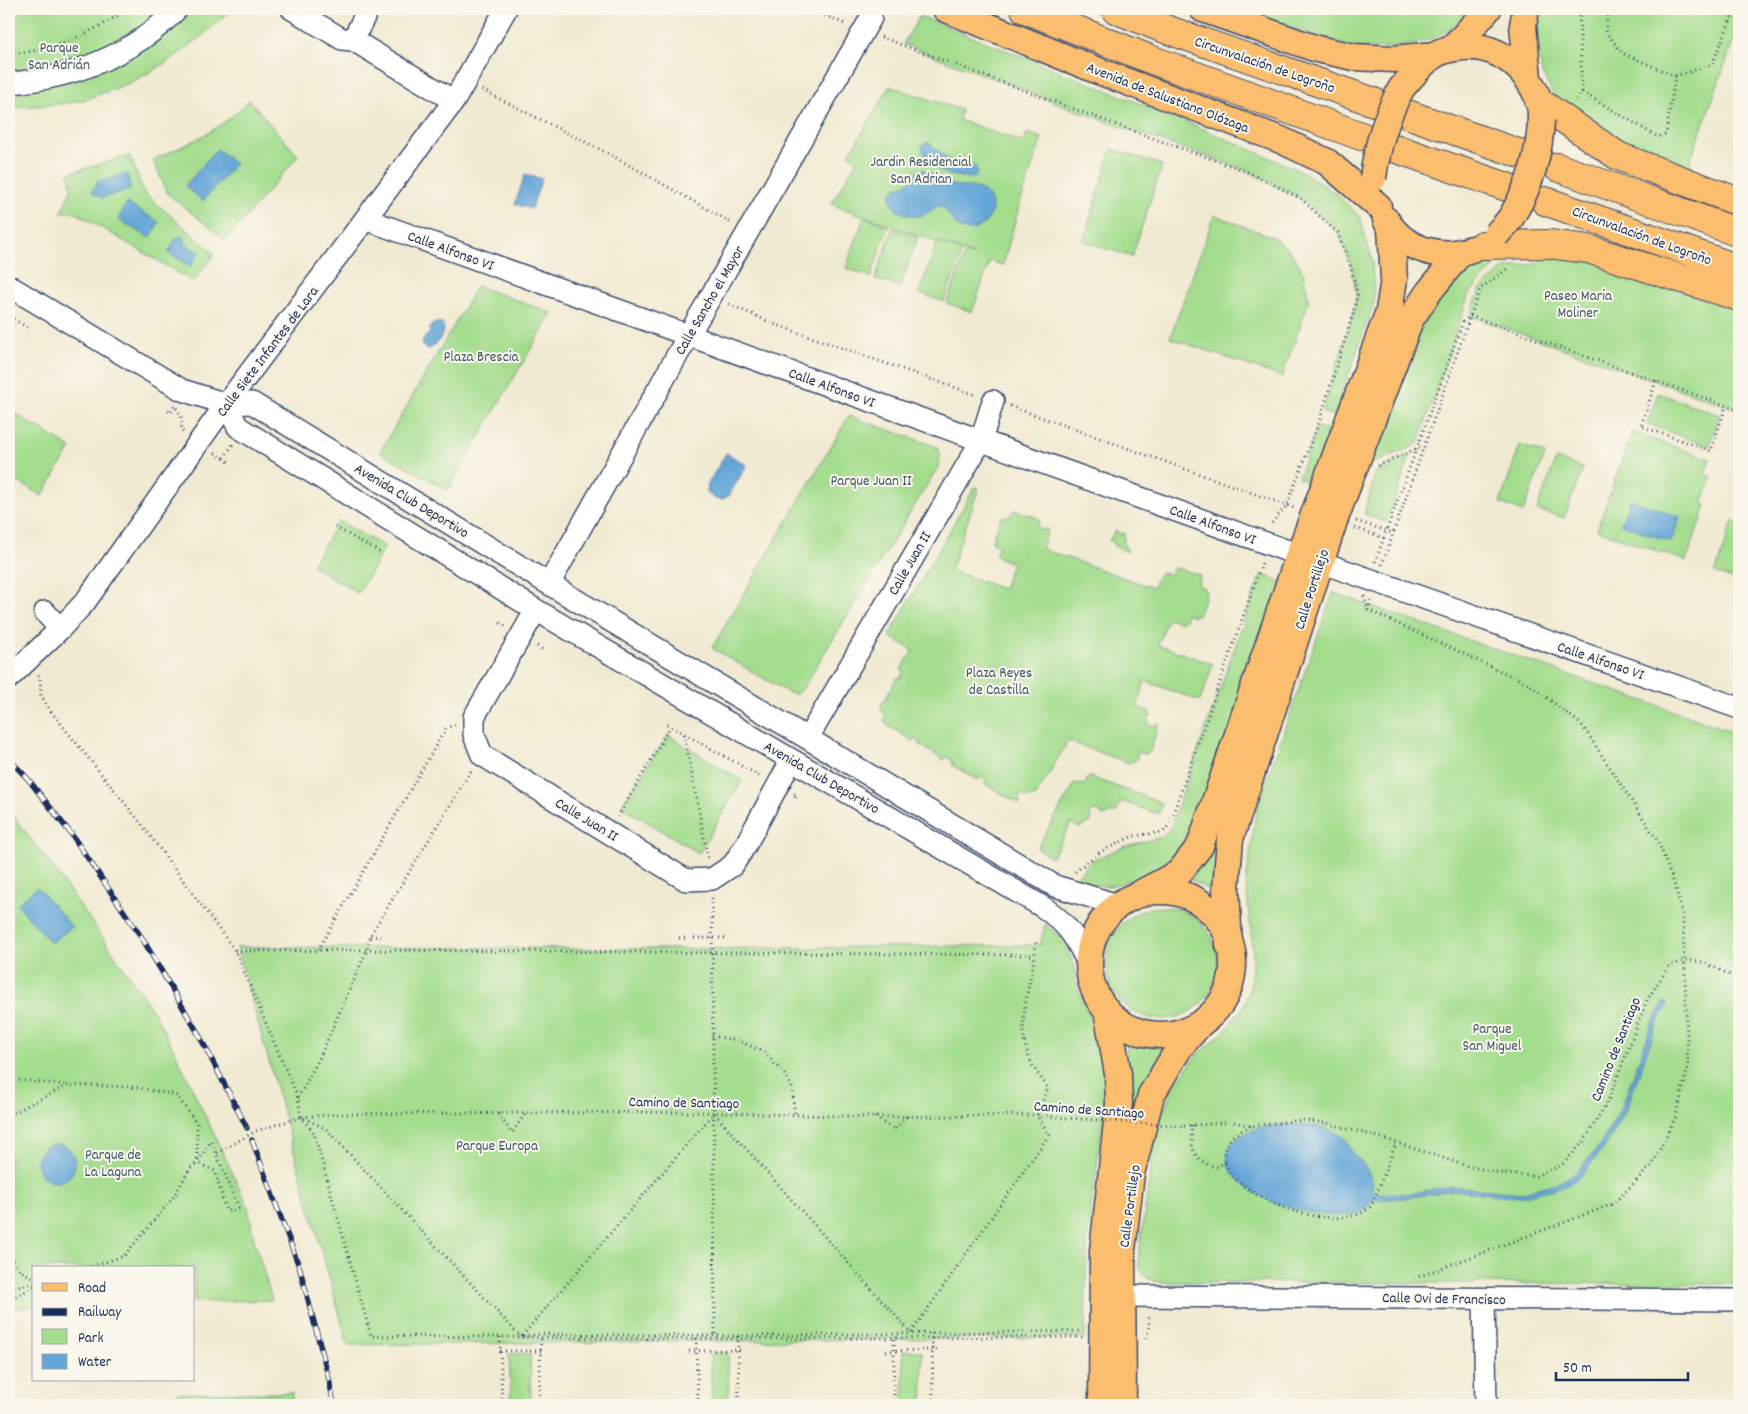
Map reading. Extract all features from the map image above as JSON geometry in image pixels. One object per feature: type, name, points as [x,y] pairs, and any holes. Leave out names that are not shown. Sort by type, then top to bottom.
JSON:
[{"type":"highway","points":[[1025,9],[1147,58],[1362,136]]},
{"type":"highway","name":"Circunvalación de Logroño","points":[[1115,9],[1157,26],[1374,102]]},
{"type":"highway","points":[[1404,101],[1518,153]]},
{"type":"highway","points":[[1543,105],[1618,156],[1739,202]]},
{"type":"highway","points":[[1394,148],[1507,187]]},
{"type":"highway","points":[[1557,167],[1739,233]]},
{"type":"highway","name":"Circunvalación de Logroño","points":[[1545,200],[1739,270]]},
{"type":"highway","points":[[1479,245],[1549,244],[1588,249],[1739,297]]},
{"type":"main road","name":"Avenida de Salustiano Olózaga","points":[[946,9],[1110,76],[1281,140],[1327,162],[1378,206]]},
{"type":"main road","points":[[1203,9],[1317,49],[1354,58],[1393,59],[1472,47],[1494,51],[1513,62],[1543,105]]},
{"type":"main road","points":[[1479,245],[1441,254],[1422,250],[1405,242],[1391,229],[1378,206],[1373,178],[1376,153],[1388,116],[1404,101],[1417,70],[1463,37],[1488,9]]},
{"type":"main road","name":"Calle Portillejo","points":[[1141,893],[1179,873],[1200,846],[1309,558],[1337,514],[1410,320],[1428,293],[1512,216],[1524,193],[1538,150],[1543,105],[1523,25],[1526,9]]},
{"type":"main road","name":"Calle Portillejo","points":[[1230,945],[1226,888],[1230,839],[1309,558],[1389,311],[1394,279],[1391,229]]},
{"type":"main road","points":[[1166,892],[1193,899],[1218,920],[1230,945],[1233,967],[1230,986],[1224,998],[1201,1024],[1184,1031],[1154,1035],[1127,1027],[1107,1010],[1090,980],[1089,964],[1094,941],[1104,919],[1118,906],[1141,893],[1166,892]]},
{"type":"main road","name":"Calle Portillejo","points":[[1102,1405],[1103,1251],[1118,1104],[1118,1074],[1107,1010]]},
{"type":"main road","name":"Calle Portillejo","points":[[1123,1405],[1122,1250],[1131,1174],[1151,1095],[1179,1048],[1201,1024]]},
{"type":"street","points":[[9,83],[28,82],[59,76],[89,67],[145,37],[177,9]]},
{"type":"street","points":[[292,9],[342,40],[353,40],[454,101]]},
{"type":"street","points":[[353,40],[368,9]]},
{"type":"street","name":"Calle Siete Infantes de Lara","points":[[9,678],[60,630],[85,602],[226,404],[454,101],[506,9]]},
{"type":"street","name":"Calle Sancho el Mayor","points":[[549,584],[688,336],[868,25]]},
{"type":"street","name":"Calle Alfonso VI","points":[[365,219],[1258,540],[1739,708]]},
{"type":"street","name":"Avenida Club Deportivo","points":[[10,289],[182,390],[226,404],[252,403],[549,584],[1056,886],[1118,906]]},
{"type":"street","name":"Calle Juan II","points":[[808,738],[981,441],[993,401]]},
{"type":"street","name":"Avenida Club Deportivo","points":[[226,404],[238,427],[536,610],[1043,907],[1064,923],[1089,964]]},
{"type":"street","points":[[478,748],[474,735],[474,717],[536,610]]},
{"type":"street","name":"Avenida Club Deportivo","points":[[536,610],[594,611]]},
{"type":"street","points":[[45,612],[60,630]]},
{"type":"street","name":"Calle Juan II","points":[[478,748],[482,755],[686,880],[712,879]]},
{"type":"street","points":[[712,879],[733,865],[746,846],[791,761]]},
{"type":"street","name":"Calle Ovi de Francisco","points":[[1122,1296],[1739,1300]]},
{"type":"street","points":[[1484,1299],[1486,1405]]},
{"type":"path","points":[[9,53],[45,48],[77,38],[106,24],[128,9]]},
{"type":"path","points":[[811,9],[868,25],[894,40],[1133,131],[1248,172],[1300,198],[1338,233],[1350,264],[1357,295],[1353,314],[1320,419],[1287,506],[1258,540],[1264,558],[1169,825],[1163,832],[1133,836],[1100,852],[1056,886]]},
{"type":"path","points":[[1579,9],[1582,92]]},
{"type":"path","points":[[1608,9],[1606,32],[1622,53],[1674,76],[1712,65],[1735,9]]},
{"type":"path","points":[[1543,105],[1582,92],[1658,137],[1666,134],[1674,76]]},
{"type":"path","points":[[465,82],[611,155],[737,226]]},
{"type":"path","points":[[1408,1281],[1613,1204],[1653,1164],[1676,1116],[1688,1067],[1683,917],[1676,889],[1659,843],[1582,725],[1529,684],[1368,610],[1364,596],[1393,533],[1480,289],[1505,268],[1514,267]]},
{"type":"path","points":[[712,296],[774,324],[1287,506]]},
{"type":"path","points":[[1470,316],[1739,410]]},
{"type":"path","points":[[1368,610],[1373,580],[1386,531],[1463,322],[1470,316]]},
{"type":"path","points":[[9,317],[31,329]]},
{"type":"path","points":[[1656,381],[1641,426],[1711,451],[1726,406]]},
{"type":"path","points":[[168,411],[171,413],[174,405]]},
{"type":"path","points":[[1354,467],[1369,471],[1416,448],[1423,448]]},
{"type":"path","points":[[1337,514],[1393,533]]},
{"type":"path","points":[[335,526],[381,553]]},
{"type":"path","points":[[27,661],[40,678],[41,695],[49,709],[143,826],[235,951],[298,1098],[301,1117],[314,1133],[371,1336],[738,1337],[932,1335],[1085,1337],[1086,1347],[1102,1339]]},
{"type":"path","points":[[318,950],[446,728],[474,717]]},
{"type":"path","points":[[609,833],[668,726],[797,795],[794,800]]},
{"type":"path","points":[[684,734],[712,879],[715,1335]]},
{"type":"path","points":[[298,1098],[318,1059],[367,950],[370,936],[473,768],[478,748]]},
{"type":"path","points":[[370,936],[384,937]]},
{"type":"path","points":[[679,938],[727,938]]},
{"type":"path","points":[[912,1333],[1048,1135],[1037,1116],[1048,1088],[1031,1062],[1022,1034],[1025,1002],[1035,955],[1036,941]]},
{"type":"path","points":[[235,951],[367,950],[1035,955]]},
{"type":"path","points":[[1685,960],[1703,962],[1739,979]]},
{"type":"path","name":"Camino de Santiago","points":[[217,1153],[256,1131],[301,1117],[338,1114],[714,1112],[874,1117],[1037,1116],[1184,1126],[1233,1122],[1251,1126],[1302,1120],[1326,1123],[1467,1166],[1505,1174],[1536,1176],[1562,1166],[1584,1141],[1608,1101],[1646,1000],[1669,966],[1685,960]]},
{"type":"path","points":[[712,1036],[737,1040],[764,1052],[783,1072],[792,1087],[795,1116]]},
{"type":"path","points":[[9,1079],[68,1085],[134,1087],[176,1095],[197,1123],[197,1163]]},
{"type":"path","points":[[9,1115],[68,1085]]},
{"type":"path","points":[[714,1112],[912,1333]]},
{"type":"path","points":[[521,1337],[714,1112]]},
{"type":"path","points":[[497,1113],[512,1133],[525,1113]]},
{"type":"path","points":[[874,1117],[894,1130],[907,1116]]},
{"type":"path","points":[[301,1117],[326,1129],[521,1337]]},
{"type":"path","points":[[1192,1125],[1191,1141],[1195,1155],[1208,1166],[1218,1167],[1225,1161]]},
{"type":"path","points":[[1251,1126],[1232,1136],[1225,1148],[1225,1161],[1231,1173],[1243,1186],[1278,1205],[1314,1216],[1352,1217],[1367,1211],[1378,1191],[1396,1143]]},
{"type":"path","points":[[93,1266],[124,1256],[173,1198],[190,1168],[197,1163],[211,1141],[240,1210],[226,1212],[215,1171],[197,1163]]},
{"type":"path","points":[[9,1257],[21,1271],[32,1277]]},
{"type":"path","points":[[9,1288],[32,1285]]},
{"type":"path","points":[[9,1304],[14,1298],[32,1286]]},
{"type":"path","points":[[894,1336],[912,1333],[1102,1339]]},
{"type":"path","points":[[696,1337],[715,1335],[738,1337]]},
{"type":"path","points":[[932,1335],[933,1405]]},
{"type":"path","points":[[539,1405],[542,1351],[540,1336]]},
{"type":"path","points":[[894,1336],[894,1405]]},
{"type":"path","points":[[500,1337],[502,1405]]},
{"type":"path","points":[[696,1337],[698,1405]]},
{"type":"path","points":[[738,1337],[740,1350],[739,1405]]},
{"type":"path","points":[[689,1350],[740,1350]]},
{"type":"path","points":[[886,1351],[940,1350]]},
{"type":"path","points":[[500,1351],[542,1351]]},
{"type":"green space","name":"Parque San Adrián","points":[[9,9],[231,9],[187,48],[154,70],[119,87],[69,103],[9,107]]},
{"type":"green space","points":[[1226,9],[1470,9],[1460,21],[1435,37],[1405,46],[1374,49],[1349,46]]},
{"type":"green space","points":[[1537,9],[1739,9],[1739,26],[1687,169],[1641,158],[1558,105],[1542,73],[1536,32]]},
{"type":"green space","points":[[920,16],[1189,123],[1305,173],[1338,195],[1360,217],[1372,260],[1374,303],[1334,416],[1322,412],[1353,314],[1357,295],[1351,264],[1338,233],[1300,198],[1248,171],[1113,124],[903,44]]},
{"type":"green space","name":"Jardin Residencial San Adrian","points":[[890,86],[961,110],[959,120],[1024,143],[1027,133],[1042,138],[1020,203],[1003,265],[990,261],[972,312],[947,303],[965,253],[974,255],[938,242],[962,251],[944,302],[919,293],[937,242],[831,204],[857,161],[849,155]]},
{"type":"green space","points":[[249,100],[298,156],[226,240],[168,194],[153,160],[217,128]]},
{"type":"green space","points":[[1112,149],[1162,165],[1132,257],[1083,241]]},
{"type":"green space","points":[[130,156],[144,193],[215,254],[196,279],[192,281],[73,211],[61,213],[71,189],[69,173]]},
{"type":"green space","points":[[1214,215],[1275,238],[1291,252],[1303,272],[1309,300],[1282,377],[1170,338]]},
{"type":"green space","points":[[864,217],[888,226],[871,277],[846,268]]},
{"type":"green space","points":[[893,228],[918,237],[900,287],[875,279]]},
{"type":"green space","name":"Paseo Maria Moliner","points":[[1538,250],[1585,256],[1739,311],[1739,410],[1470,316],[1480,289],[1505,268],[1541,263]]},
{"type":"green space","points":[[1504,256],[1469,294],[1418,444],[1372,464],[1416,339],[1435,304],[1456,281],[1479,265]]},
{"type":"green space","name":"Plaza Brescia","points":[[477,286],[552,313],[448,490],[380,452]]},
{"type":"green space","points":[[1658,393],[1720,415],[1709,446],[1647,424]]},
{"type":"green space","points":[[9,410],[71,448],[42,496],[9,476]]},
{"type":"green space","name":"Parque Juan II","points":[[849,416],[937,447],[940,455],[938,467],[803,688],[796,694],[789,693],[712,648]]},
{"type":"green space","points":[[1317,427],[1330,431],[1311,482],[1298,478]]},
{"type":"green space","points":[[1632,432],[1710,459],[1705,474],[1712,477],[1702,504],[1706,505],[1686,561],[1597,530]]},
{"type":"green space","points":[[1520,445],[1545,454],[1523,512],[1500,503]]},
{"type":"green space","points":[[1411,454],[1386,522],[1364,514],[1376,472]]},
{"type":"green space","points":[[1556,459],[1583,468],[1564,518],[1537,510]]},
{"type":"green space","name":"Plaza Reyes de Castilla","points":[[975,487],[979,488],[950,570],[1003,589],[1012,563],[997,557],[995,554],[999,546],[994,544],[992,540],[1001,518],[1004,516],[1009,517],[1016,510],[1038,518],[1037,528],[1048,529],[1042,549],[1153,588],[1158,575],[1163,573],[1170,575],[1172,570],[1177,568],[1199,575],[1198,585],[1204,588],[1206,593],[1199,614],[1194,616],[1187,613],[1185,620],[1181,622],[1168,618],[1158,645],[1213,664],[1200,701],[1145,681],[1137,707],[1149,711],[1151,716],[1149,717],[1148,724],[1154,726],[1159,723],[1150,752],[1145,754],[1138,752],[1136,760],[1129,763],[1068,741],[1036,796],[1028,798],[1022,794],[1019,799],[1020,804],[985,784],[987,781],[980,777],[978,780],[952,765],[953,761],[946,757],[944,760],[920,745],[920,742],[914,739],[913,741],[887,725],[884,719],[886,714],[882,711],[881,706],[897,678],[900,679],[904,671],[901,670],[913,650],[889,636]]},
{"type":"green space","points":[[339,521],[385,547],[358,593],[312,565]]},
{"type":"green space","points":[[1733,521],[1739,523],[1739,581],[1715,573]]},
{"type":"green space","points":[[1116,530],[1119,534],[1124,533],[1124,544],[1128,552],[1114,546],[1115,543],[1109,540]]},
{"type":"green space","points":[[1261,574],[1284,583],[1194,832],[1170,860],[1139,878],[1111,886],[1084,885],[1072,882],[1092,860],[1126,846],[1162,837],[1170,828]]},
{"type":"green space","name":"Parque San Miguel","points":[[1333,593],[1739,734],[1739,1284],[1162,1282],[1149,1279],[1141,1271],[1138,1262],[1154,1141],[1162,1115],[1174,1086],[1196,1056],[1225,1031],[1245,1004],[1251,982],[1253,955],[1246,881],[1257,807]]},
{"type":"green space","points":[[668,735],[742,781],[699,853],[621,806]]},
{"type":"green space","points":[[1090,777],[1162,803],[1158,814],[1121,801],[1117,812],[1103,816],[1099,811],[1093,811],[1090,814],[1091,822],[1079,828],[1071,823],[1052,857],[1037,848],[1075,783],[1084,785]]},
{"type":"green space","name":"Parque de La Laguna","points":[[9,811],[49,862],[153,1011],[175,1052],[248,1206],[253,1236],[272,1300],[195,1302],[195,1266],[32,1266],[32,1307],[9,1308]]},
{"type":"green space","points":[[1228,811],[1217,895],[1188,878]]},
{"type":"green space","points":[[1162,907],[1183,911],[1201,924],[1214,942],[1218,963],[1214,984],[1201,1002],[1183,1015],[1162,1019],[1141,1015],[1123,1002],[1110,984],[1106,963],[1110,942],[1123,924],[1141,911]]},
{"type":"green space","name":"Parque Europa","points":[[1045,924],[1060,937],[1069,954],[1074,966],[1077,986],[1099,1041],[1109,1075],[1087,1241],[1085,1337],[348,1345],[237,947],[679,949],[1040,945]]},
{"type":"green space","points":[[1126,1039],[1164,1048],[1131,1115]]},
{"type":"green space","points":[[903,1351],[922,1351],[923,1405],[904,1405]]},
{"type":"green space","points":[[710,1353],[728,1353],[729,1405],[712,1405]]},
{"type":"green space","points":[[509,1354],[530,1354],[531,1405],[511,1405]]},
{"type":"green space","points":[[177,1393],[292,1393],[292,1405],[177,1405]]},
{"type":"water","points":[[928,142],[946,158],[954,162],[973,165],[978,171],[974,178],[957,176],[942,172],[936,168],[930,163],[922,148]]},
{"type":"water","points":[[217,149],[235,164],[203,201],[185,186]]},
{"type":"water","points":[[923,170],[952,185],[983,190],[990,199],[992,206],[988,219],[977,228],[970,230],[955,225],[944,208],[940,206],[920,216],[907,215],[895,208],[891,201],[892,192],[907,183],[916,173]]},
{"type":"water","points":[[127,174],[131,189],[101,198],[92,191],[97,182]]},
{"type":"water","points":[[525,174],[542,179],[531,209],[515,204]]},
{"type":"water","points":[[127,203],[159,222],[150,238],[118,219]]},
{"type":"water","points":[[181,236],[185,239],[185,244],[199,252],[191,266],[168,253],[176,238]]},
{"type":"water","points":[[435,323],[441,323],[444,327],[442,334],[435,345],[429,349],[425,348],[422,344],[424,338],[430,333],[430,326]]},
{"type":"water","points":[[726,453],[747,465],[729,495],[722,500],[713,498],[707,492],[708,484]]},
{"type":"water","points":[[1630,499],[1680,517],[1671,542],[1621,524]]},
{"type":"water","points":[[37,887],[72,927],[51,943],[17,904]]},
{"type":"water","points":[[1664,1002],[1668,1004],[1657,1024],[1626,1110],[1604,1148],[1581,1176],[1566,1186],[1519,1197],[1452,1190],[1407,1198],[1372,1200],[1365,1209],[1350,1215],[1330,1215],[1306,1212],[1282,1205],[1259,1195],[1241,1182],[1230,1168],[1228,1152],[1235,1141],[1247,1133],[1263,1127],[1300,1125],[1333,1131],[1344,1138],[1353,1154],[1367,1169],[1373,1193],[1407,1194],[1451,1186],[1520,1193],[1560,1182],[1576,1173],[1601,1144],[1621,1108],[1653,1022]]},
{"type":"water","points":[[56,1144],[70,1149],[75,1163],[70,1177],[56,1182],[42,1177],[37,1163],[42,1149]]},
{"type":"railway","points":[[9,759],[28,779],[72,835],[142,938],[198,1033],[247,1128]]},
{"type":"railway","points":[[252,1140],[300,1269],[334,1405]]}]
